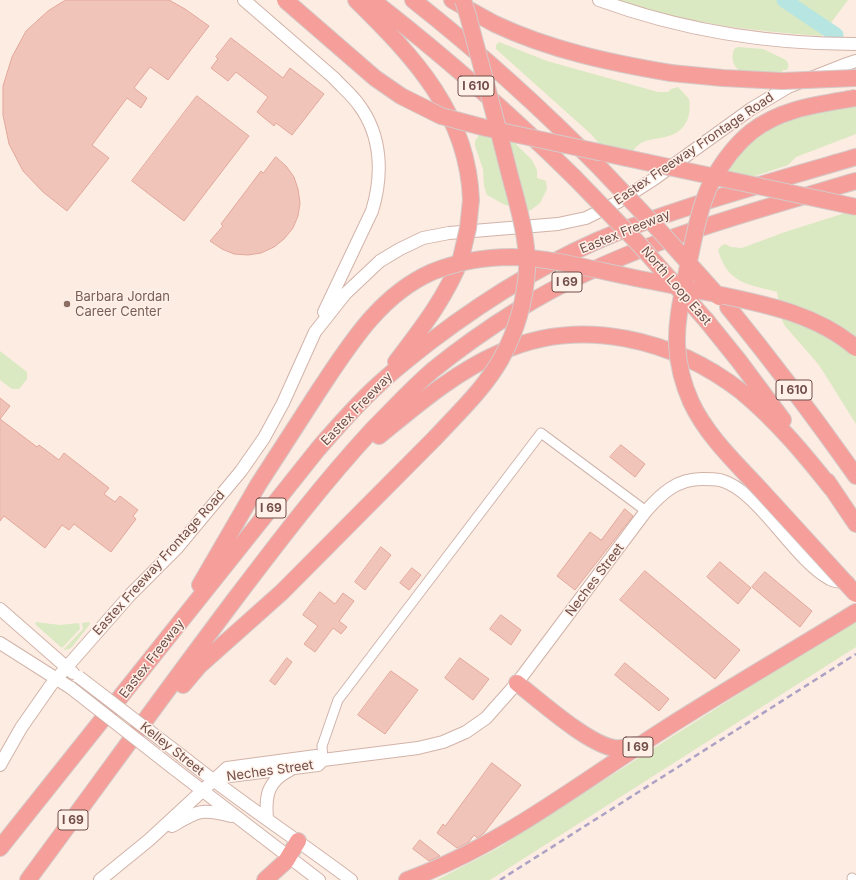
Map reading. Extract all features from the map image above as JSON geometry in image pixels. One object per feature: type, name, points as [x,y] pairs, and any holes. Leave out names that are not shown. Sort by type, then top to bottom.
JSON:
[{"type":"highway","points":[[285,0],[388,87],[415,104],[441,116],[486,128],[856,207]]},
{"type":"highway","points":[[356,0],[410,57],[428,80],[446,108],[455,127],[466,158],[471,200],[468,228],[461,258],[455,275],[407,347],[379,384]]},
{"type":"highway","name":"North Loop East","points":[[372,0],[466,78],[539,142],[638,243],[706,320],[773,405],[856,524]]},
{"type":"highway","name":"North Loop East","points":[[413,0],[437,18],[559,127],[659,230],[728,307],[789,383],[856,476]]},
{"type":"highway","points":[[452,0],[495,24],[530,38],[568,51],[617,64],[671,74],[723,78],[782,81],[856,78]]},
{"type":"highway","points":[[118,760],[199,666],[282,592],[435,438],[475,395],[500,360],[511,337],[520,311],[526,283],[526,245],[522,220],[493,106],[463,0]]},
{"type":"highway","points":[[856,98],[814,105],[781,115],[751,132],[728,156],[712,183],[701,213],[684,289],[677,336],[678,356],[684,383],[691,401],[705,425],[726,452],[856,594]]},
{"type":"highway","name":"Eastex Freeway","points":[[0,848],[169,638],[318,449],[347,416],[379,384],[422,349],[482,304],[542,269],[585,247],[622,231],[666,215],[856,157]]},
{"type":"highway","name":"Eastex Freeway","points":[[28,880],[118,760],[183,668],[264,561],[332,475],[383,419],[432,371],[497,323],[539,297],[592,270],[671,238],[715,223],[856,181]]},
{"type":"highway","points":[[169,638],[258,485],[361,329],[398,292],[420,278],[433,272],[461,263],[485,259],[511,257],[546,260],[750,301],[784,310],[818,324],[848,340],[856,348]]},
{"type":"highway","points":[[332,475],[409,411],[454,377],[481,361],[502,351],[528,342],[569,335],[589,334],[628,339],[657,346],[692,361],[720,378],[741,392],[769,417],[804,455],[832,489]]},
{"type":"highway","name":"I 69","points":[[412,878],[486,844],[544,809],[643,743],[856,612]]},
{"type":"highway","points":[[518,683],[580,732],[602,745],[615,748],[627,748],[643,743]]},
{"type":"highway","points":[[265,880],[281,867],[298,841]]},
{"type":"main road","points":[[244,0],[334,78],[358,104],[366,116],[372,126],[377,143],[379,185],[372,211],[315,332]]},
{"type":"main road","points":[[599,0],[652,17],[694,27],[751,37],[816,43],[856,44]]},
{"type":"main road","name":"Eastex Freeway Frontage Road","points":[[0,765],[21,728],[56,680],[120,605],[176,548],[240,471],[264,438],[283,403],[315,332],[345,294],[380,261],[423,238],[449,233],[558,224],[586,218],[618,202],[654,179],[751,109],[788,87],[856,61]]},
{"type":"main road","name":"Neches Street","points":[[212,780],[226,768],[316,756],[323,760],[418,748],[443,742],[466,732],[486,718],[518,683],[646,511],[658,498],[677,484],[694,479],[720,480],[732,485],[744,493],[761,510],[797,552],[831,580],[856,583]]},
{"type":"main road","name":"Kelley Street","points":[[0,609],[79,678],[212,780],[267,818],[351,880]]},
{"type":"main road","name":"Kelley Street","points":[[0,643],[56,680],[71,688],[202,791],[319,880]]},
{"type":"main road","name":"Neches Street","points":[[212,780],[230,776],[318,765],[323,760]]},
{"type":"main road","points":[[267,818],[266,804],[267,794],[270,787],[276,779],[293,769]]},
{"type":"main road","points":[[100,880],[149,840],[212,780]]},
{"type":"main road","points":[[149,840],[199,812],[218,813],[237,818]]},
{"type":"street","points":[[323,760],[322,746],[338,700],[541,433],[646,511]]},
{"type":"green space","points":[[617,0],[848,0],[821,36],[770,32],[718,25],[667,15]]},
{"type":"green space","points":[[499,42],[547,61],[658,92],[668,92],[671,89],[678,87],[689,99],[690,106],[686,123],[678,132],[672,135],[650,140],[638,145],[630,154],[602,147],[592,135],[496,49],[496,45]]},
{"type":"green space","points":[[738,47],[763,49],[786,60],[788,69],[783,70],[781,76],[742,74],[735,65],[732,56],[734,49]]},
{"type":"green space","points":[[856,104],[856,134],[796,157],[788,165],[752,177],[723,175],[744,147],[767,130],[798,116]]},
{"type":"green space","points":[[481,132],[509,137],[532,160],[537,170],[537,178],[546,181],[547,189],[540,203],[531,210],[525,212],[512,206],[505,205],[487,195],[484,186],[483,169],[475,146],[475,141]]},
{"type":"green space","points":[[856,207],[856,424],[819,365],[785,326],[782,320],[777,292],[740,281],[727,270],[718,250],[725,244],[731,247],[742,248],[785,232],[842,214]]},
{"type":"green space","points":[[0,351],[27,372],[27,379],[19,389],[12,389],[0,380]]},
{"type":"green space","points":[[856,619],[856,647],[490,880],[437,880],[498,848]]},
{"type":"green space","points":[[35,622],[60,625],[79,623],[80,629],[62,648],[36,625]]},
{"type":"green space","points":[[89,622],[90,624],[72,647],[63,650],[83,629],[82,623]]},
{"type":"building","points":[[66,0],[169,0],[209,26],[168,80],[150,67],[134,88],[147,98],[141,108],[127,98],[92,145],[109,158],[67,211],[43,192],[23,171],[9,144],[3,115],[3,86],[12,57],[26,31],[48,11]]},
{"type":"building","points":[[231,38],[283,78],[290,68],[324,94],[292,135],[276,123],[274,126],[257,112],[268,97],[236,72],[228,81],[211,68],[218,59],[216,57]]},
{"type":"building","points":[[197,96],[249,136],[184,221],[132,181]]},
{"type":"building","points":[[276,157],[286,166],[294,177],[298,189],[300,203],[298,216],[293,228],[284,239],[274,247],[261,253],[248,255],[234,254],[222,249],[210,241],[223,226],[221,224],[261,171],[263,173]]},
{"type":"building","points":[[0,398],[10,406],[0,419]]},
{"type":"building","points":[[0,419],[37,447],[39,445],[59,460],[64,453],[109,488],[104,494],[115,502],[120,496],[138,510],[133,516],[136,519],[111,552],[74,524],[69,530],[62,525],[45,548],[4,516],[0,521]]},
{"type":"building","points":[[621,445],[645,464],[635,477],[610,457]]},
{"type":"building","points":[[625,509],[633,516],[575,590],[557,576],[590,532],[601,540]]},
{"type":"building","points":[[381,547],[391,555],[365,590],[355,582]]},
{"type":"building","points":[[720,562],[751,588],[738,604],[707,577]]},
{"type":"building","points":[[412,568],[421,575],[409,590],[400,583]]},
{"type":"building","points":[[645,571],[740,650],[715,679],[620,600]]},
{"type":"building","points":[[765,572],[812,611],[800,627],[752,587]]},
{"type":"building","points":[[320,592],[335,604],[343,593],[354,601],[339,621],[347,627],[341,634],[333,628],[315,652],[304,644],[318,626],[303,615]]},
{"type":"building","points":[[501,615],[521,630],[511,645],[490,629]]},
{"type":"building","points":[[287,658],[292,662],[275,685],[270,681]]},
{"type":"building","points":[[460,658],[489,679],[473,700],[445,678]]},
{"type":"building","points":[[625,663],[669,699],[659,711],[615,675]]},
{"type":"building","points":[[391,671],[418,690],[385,734],[358,715]]},
{"type":"building","points":[[492,763],[521,785],[484,833],[477,838],[474,835],[469,842],[457,848],[437,833],[443,824],[445,826]]},
{"type":"building","points":[[420,840],[440,856],[429,861],[413,849]]},
{"type":"waterway","points":[[784,0],[836,35]]},
{"type":"railway","points":[[500,880],[856,654]]},
{"type":"place","name":"Barbara Jordan Career Center","points":[[67,304]]}]
